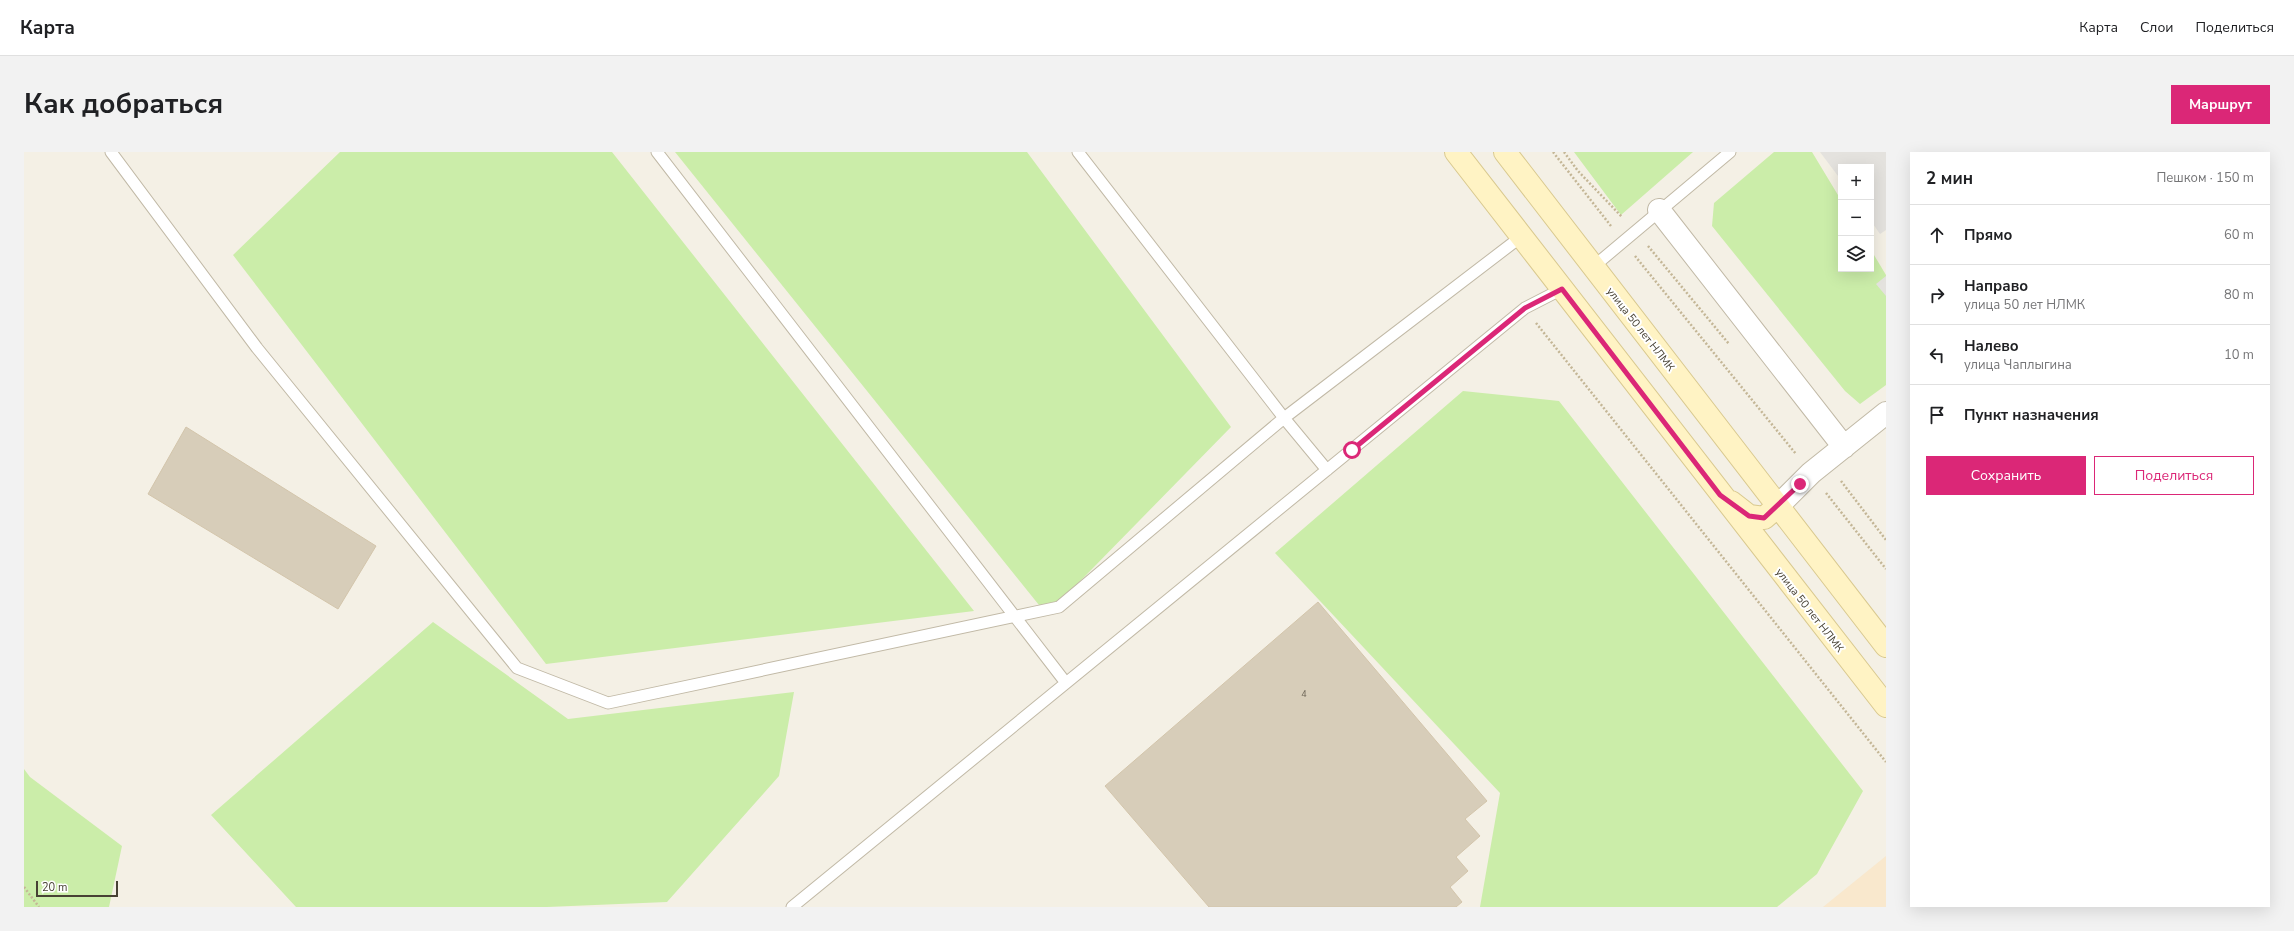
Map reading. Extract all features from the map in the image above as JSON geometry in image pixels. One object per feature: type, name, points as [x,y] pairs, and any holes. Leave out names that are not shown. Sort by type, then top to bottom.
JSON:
[{"type":"main road","name":"улица 50 лет НЛМК","points":[[1456,152],[1720,495],[1886,706]]},
{"type":"main road","name":"улица 50 лет НЛМК","points":[[1504,152],[1886,646]]},
{"type":"main road","name":"улица 50 лет НЛМК","points":[[1720,495],[1749,516],[1764,518],[1777,507]]},
{"type":"street","points":[[1659,210],[1844,446]]},
{"type":"street","points":[[1777,507],[1818,467],[1886,413]]},
{"type":"lane","points":[[111,152],[258,348],[517,668],[608,704],[1059,607],[1284,418],[1522,236]]},
{"type":"lane","points":[[657,152],[1066,683]]},
{"type":"lane","points":[[1078,152],[1284,418],[1327,470]]},
{"type":"lane","points":[[1593,267],[1635,230],[1730,152]]},
{"type":"lane","points":[[792,907],[1525,308],[1562,289]]},
{"type":"path","points":[[1553,152],[1622,241],[1818,467],[1886,540]]},
{"type":"path","points":[[1564,152],[1578,171],[1635,230],[1730,346]]},
{"type":"path","points":[[1525,308],[1886,762]]},
{"type":"path","points":[[1818,467],[1886,569]]},
{"type":"path","points":[[24,887],[38,907]]},
{"type":"shaded area","points":[[1820,152],[1886,152],[1886,230],[1880,234],[1874,225],[1874,164],[1838,164],[1838,176]]},
{"type":"shaded area","points":[[1886,276],[1886,296],[1876,284]]},
{"type":"shaded area","points":[[1886,856],[1886,907],[1823,907]]},
{"type":"green space","points":[[340,152],[612,152],[974,611],[546,664],[233,255]]},
{"type":"green space","points":[[675,152],[1027,152],[1231,427],[1047,615]]},
{"type":"green space","points":[[1574,152],[1693,152],[1621,215]]},
{"type":"green space","points":[[1774,152],[1812,152],[1838,195],[1838,272],[1874,272],[1874,255],[1886,275],[1886,385],[1860,404],[1845,391],[1712,226],[1714,203]]},
{"type":"green space","points":[[1463,391],[1559,401],[1863,791],[1817,874],[1777,907],[1480,907],[1500,793],[1275,553]]},
{"type":"green space","points":[[433,622],[568,719],[794,692],[779,776],[667,902],[547,907],[296,907],[211,815]]},
{"type":"green space","points":[[24,769],[30,777],[122,846],[109,907],[24,907]]},
{"type":"building","points":[[186,427],[376,546],[338,609],[148,494]]},
{"type":"building","points":[[1318,602],[1487,801],[1465,819],[1480,836],[1456,857],[1468,871],[1450,887],[1462,902],[1456,907],[1209,907],[1105,786]]},
{"type":"route","points":[[1352,450],[1525,308],[1562,289],[1720,495],[1749,516],[1764,518],[1800,484]]}]
